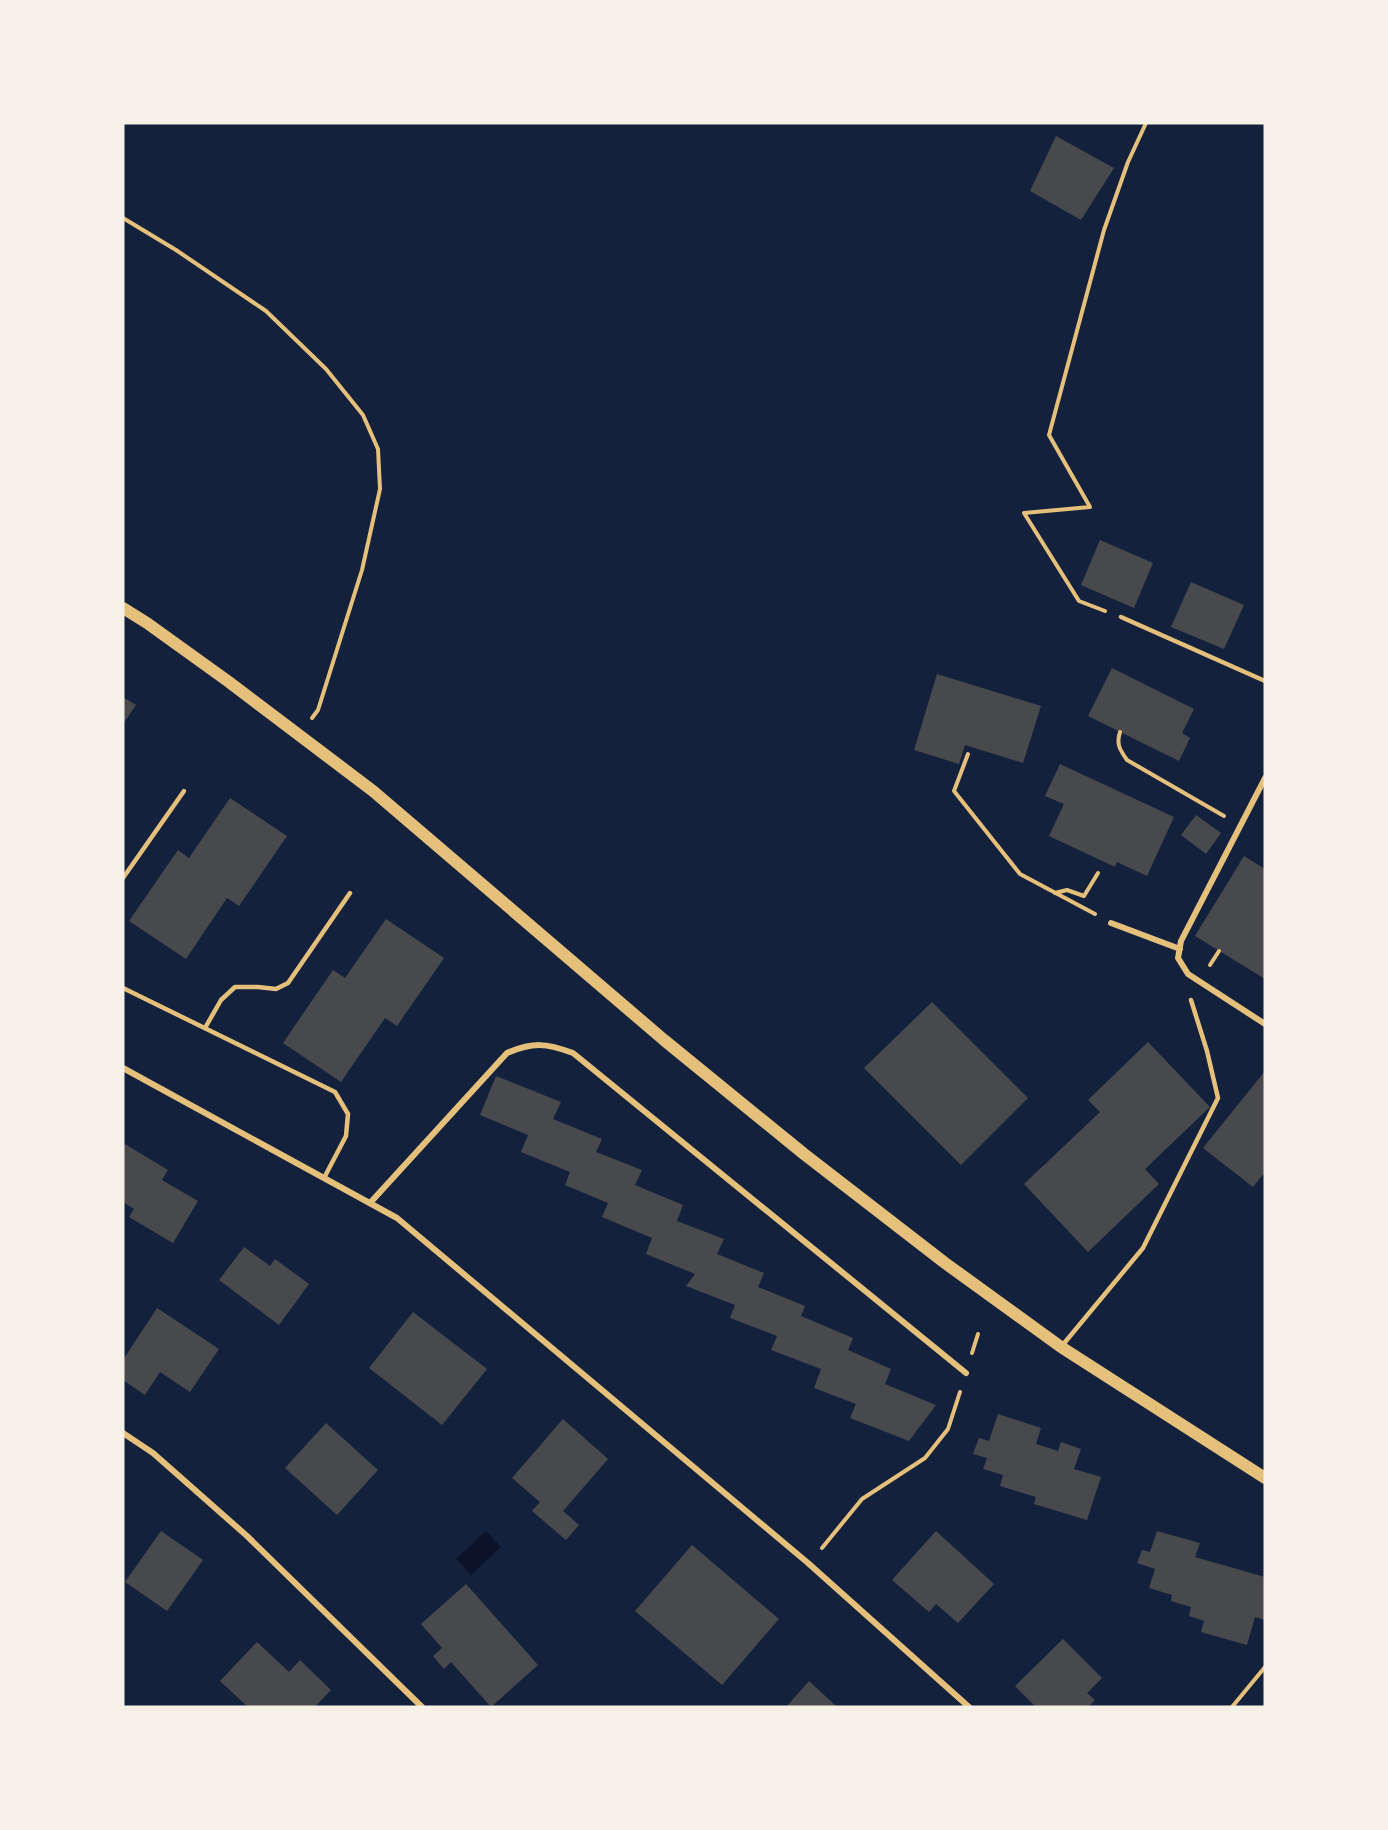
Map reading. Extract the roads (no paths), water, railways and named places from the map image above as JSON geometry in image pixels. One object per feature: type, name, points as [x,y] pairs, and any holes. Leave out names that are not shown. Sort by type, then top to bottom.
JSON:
[{"type":"main road","points":[[123,608],[147,623],[373,791],[664,1040],[804,1154],[945,1263],[1061,1347],[1265,1478]]},
{"type":"street","points":[[1265,778],[1181,941],[1178,958],[1188,974],[1265,1024]]},
{"type":"street","points":[[1111,923],[1179,949]]},
{"type":"street","points":[[370,1203],[507,1053],[528,1045],[552,1045],[573,1053],[966,1373]]},
{"type":"street","points":[[123,1068],[397,1218],[808,1563],[969,1707]]},
{"type":"street","points":[[123,1433],[153,1454],[247,1536],[422,1707]]},
{"type":"lane","points":[[1121,617],[1265,681]]},
{"type":"lane","points":[[123,878],[183,791]]},
{"type":"lane","points":[[205,1028],[221,1000],[235,987],[276,989],[288,983],[350,893]]},
{"type":"lane","points":[[123,988],[335,1092],[348,1114],[346,1136],[324,1178]]},
{"type":"lane","points":[[1061,1347],[1143,1248],[1218,1098],[1207,1051],[1191,1000]]},
{"type":"water","points":[[486,1531],[501,1547],[471,1575],[456,1559]]}]
